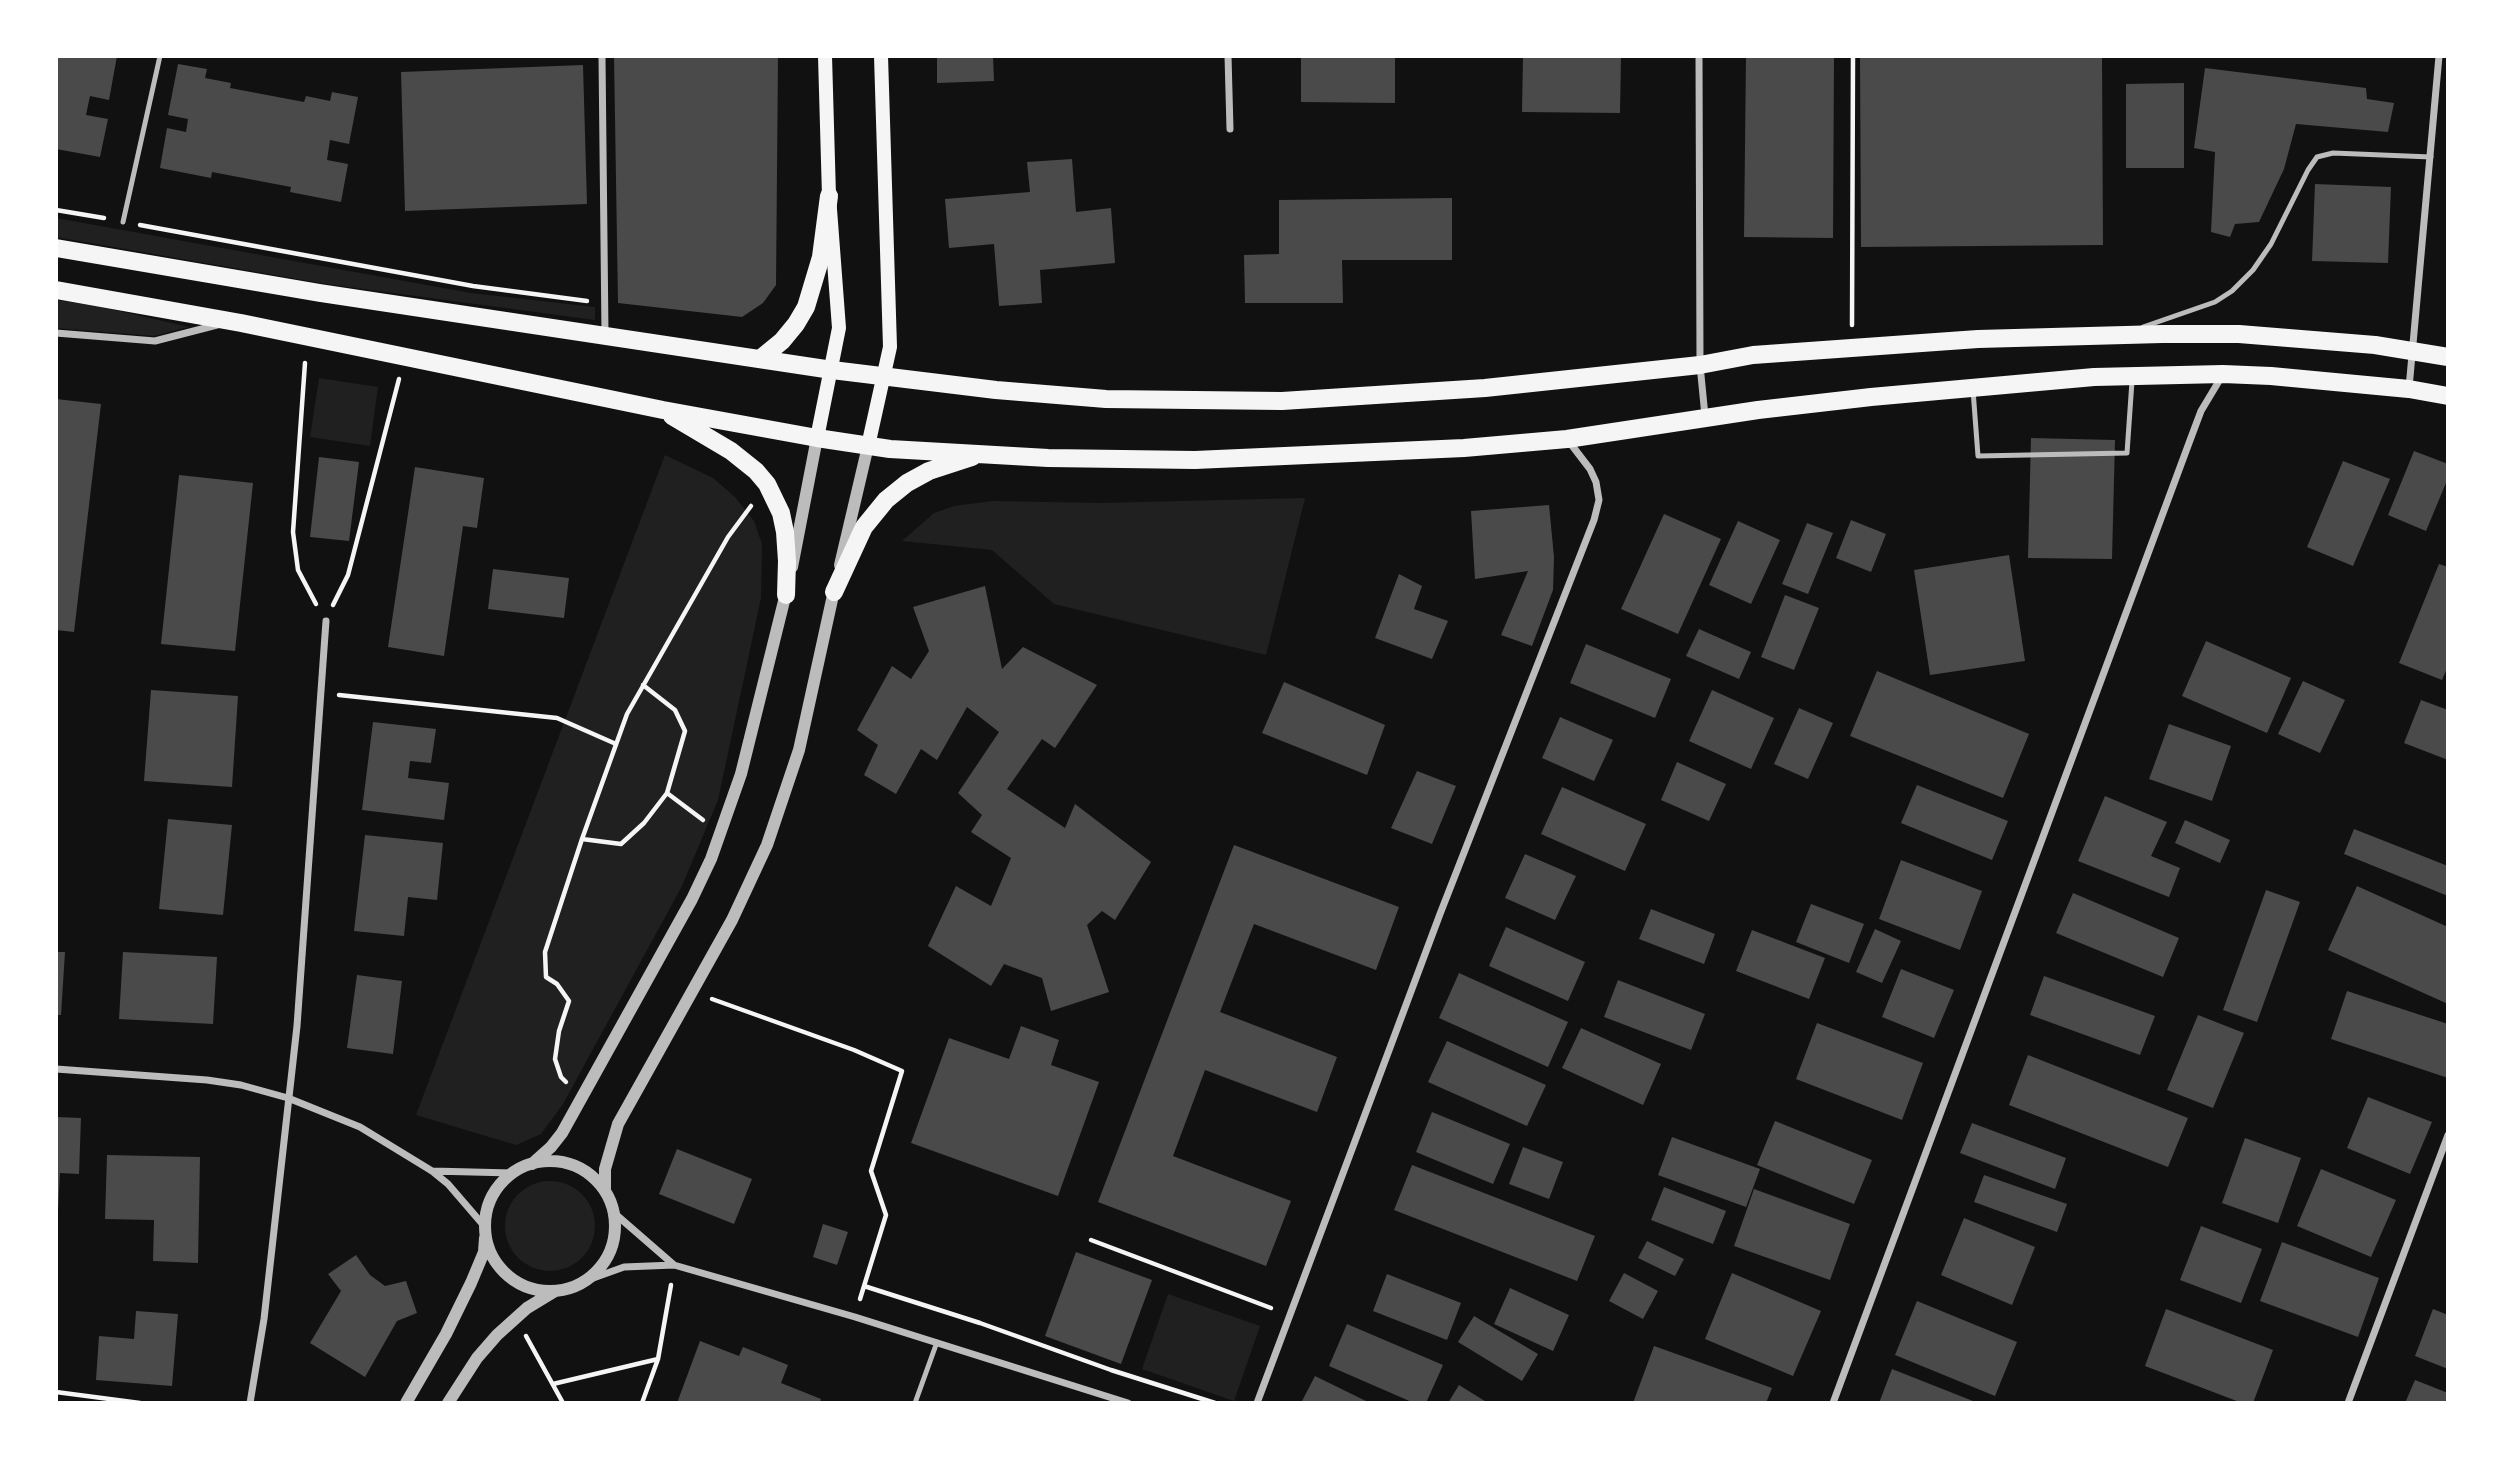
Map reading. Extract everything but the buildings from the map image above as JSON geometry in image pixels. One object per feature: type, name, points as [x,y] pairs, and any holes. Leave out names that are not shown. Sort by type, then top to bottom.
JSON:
[{"type":"main road","points":[[817,438],[839,328],[829,196],[825,56]]},
{"type":"main road","points":[[868,446],[890,347],[881,56]]},
{"type":"main road","points":[[760,359],[782,341],[806,307],[821,257],[829,196]]},
{"type":"main road","points":[[56,248],[320,293],[832,370],[996,390],[1106,399],[1282,401],[1485,388],[1700,365],[1753,355],[1978,339],[2239,334],[2375,345],[2448,357]]},
{"type":"main road","points":[[56,290],[232,322],[663,410],[817,438],[868,446],[1106,460],[1355,455],[1567,439],[1871,397],[2132,376],[2271,376],[2409,389],[2448,396]]},
{"type":"main road","points":[[663,410],[731,451],[756,471],[767,484],[781,513],[785,532],[788,561],[786,595]]},
{"type":"main road","points":[[834,592],[864,527],[886,500],[907,483],[929,471],[982,454]]},
{"type":"street","points":[[602,56],[605,334]]},
{"type":"street","points":[[1228,56],[1230,129]]},
{"type":"street","points":[[1699,56],[1700,365],[1705,418]]},
{"type":"street","points":[[2409,389],[2440,56]]},
{"type":"street","points":[[56,333],[155,341],[232,322]]},
{"type":"street","points":[[1833,1403],[2201,411],[2223,374]]},
{"type":"street","points":[[532,1164],[551,1147],[582,1097],[692,899],[720,836],[741,774],[786,595],[817,438]]},
{"type":"street","points":[[1257,1403],[1440,914],[1594,520],[1599,500],[1596,482],[1590,469],[1567,439]]},
{"type":"street","points":[[585,1281],[600,1268],[610,1251],[615,1232],[613,1212],[605,1191],[605,1169],[618,1124],[732,920],[767,845],[799,750],[868,446]]},
{"type":"street","points":[[250,1403],[264,1319],[297,1026],[326,621]]},
{"type":"street","points":[[56,1069],[241,1085],[288,1098],[360,1128],[432,1171],[448,1184],[485,1232],[497,1264],[508,1277],[523,1286],[555,1291],[624,1267],[674,1265],[855,1317],[1129,1403]]},
{"type":"street","points":[[2348,1403],[2448,1135]]},
{"type":"street","points":[[406,1403],[446,1334],[471,1283],[484,1252],[488,1206],[497,1188],[512,1173],[532,1164],[553,1161],[573,1165],[590,1175],[605,1191]]},
{"type":"street","points":[[432,1171],[512,1173]]},
{"type":"street","points":[[613,1212],[674,1265]]},
{"type":"street","points":[[448,1403],[477,1358],[514,1317],[555,1291]]},
{"type":"lane","points":[[124,222],[160,56]]},
{"type":"lane","points":[[2118,335],[2191,312],[2232,291],[2253,270],[2271,244],[2317,157],[2333,153],[2431,157]]},
{"type":"lane","points":[[1973,387],[1978,456],[2127,453],[2132,376]]},
{"type":"lane","points":[[915,1403],[937,1342]]},
{"type":"path","points":[[1852,347],[1853,56]]},
{"type":"path","points":[[56,210],[473,286],[605,303]]},
{"type":"path","points":[[307,337],[293,532],[298,570],[326,621]]},
{"type":"path","points":[[326,621],[348,575],[405,356]]},
{"type":"path","points":[[582,1097],[561,1077],[555,1059],[559,1031],[569,1001],[557,984],[546,977],[545,952],[627,714],[728,537],[767,484]]},
{"type":"path","points":[[582,839],[621,844],[644,823],[667,793],[685,731],[675,710],[643,685]]},
{"type":"path","points":[[321,694],[557,718],[616,744]]},
{"type":"path","points":[[667,793],[720,836]]},
{"type":"path","points":[[691,992],[854,1050],[902,1071],[870,1171],[886,1215],[855,1317]]},
{"type":"path","points":[[1091,1240],[1289,1315]]},
{"type":"path","points":[[642,1403],[658,1359],[674,1265]]},
{"type":"path","points":[[864,1286],[1215,1403]]},
{"type":"path","points":[[514,1317],[563,1403]]},
{"type":"path","points":[[553,1384],[658,1359]]},
{"type":"path","points":[[56,1392],[140,1403]]},
{"type":"shaded area","points":[[56,218],[471,293],[595,307],[595,320],[326,284],[56,237]]},
{"type":"shaded area","points":[[56,300],[97,306],[189,327],[154,336],[56,328]]},
{"type":"shaded area","points":[[319,378],[378,387],[370,446],[310,437]]},
{"type":"shaded area","points":[[665,455],[713,478],[735,497],[754,521],[762,544],[761,598],[718,800],[682,886],[563,1104],[541,1134],[516,1145],[416,1115]]},
{"type":"shaded area","points":[[1305,498],[1266,655],[1054,604],[992,550],[902,541],[934,513],[954,506],[993,501],[1101,503]]},
{"type":"shaded area","points":[[550,1181],[567,1184],[582,1194],[592,1209],[595,1226],[592,1243],[582,1258],[567,1268],[550,1271],[533,1268],[518,1258],[508,1243],[505,1226],[508,1209],[518,1194],[533,1184]]},
{"type":"shaded area","points":[[1168,1294],[1260,1326],[1234,1401],[1142,1369]]}]
